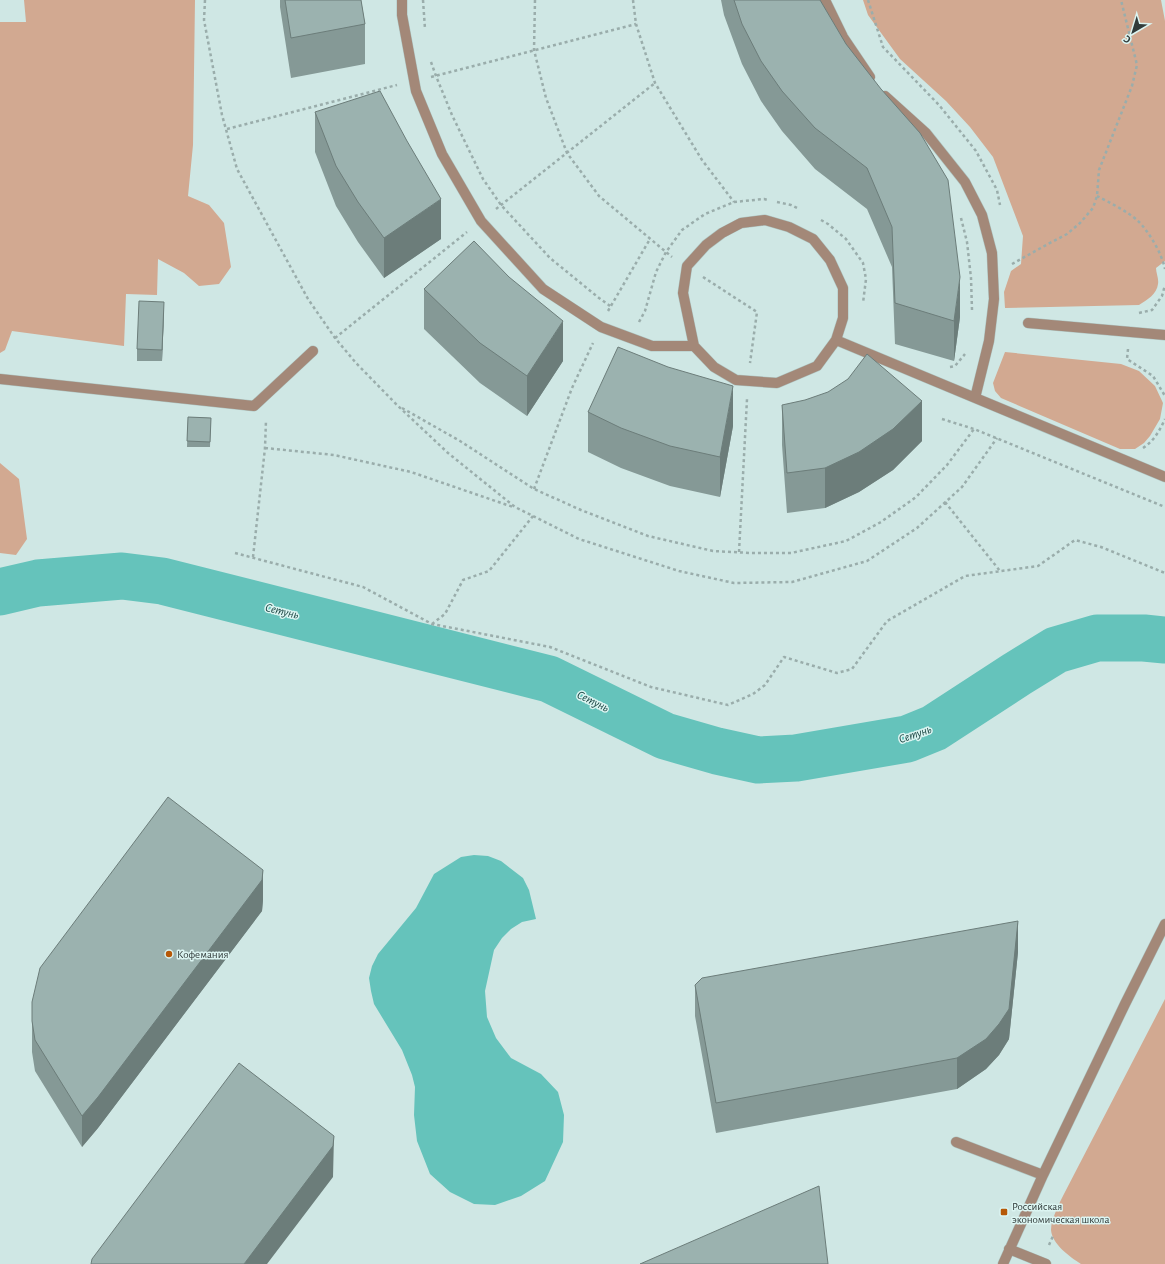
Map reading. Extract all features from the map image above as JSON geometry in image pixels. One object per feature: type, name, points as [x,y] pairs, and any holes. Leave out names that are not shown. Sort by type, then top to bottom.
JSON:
[{"type":"street","points":[[402,0],[402,15],[416,91],[442,154],[481,221],[543,289],[601,327],[652,346],[694,346]]},
{"type":"street","points":[[825,0],[844,37],[878,88],[926,133],[965,182],[982,216],[992,253],[994,299],[989,341],[974,398]]},
{"type":"street","points":[[765,220],[789,227],[813,239],[830,260],[843,288],[843,318],[836,340],[817,366],[777,383],[736,380],[714,367],[694,346],[683,293],[687,266],[706,244],[722,233],[741,223],[765,220]]},
{"type":"street","points":[[1028,323],[1165,335]]},
{"type":"street","points":[[836,340],[1165,478]]},
{"type":"street","points":[[0,379],[254,406],[313,351]]},
{"type":"street","points":[[1003,1264],[1043,1175],[1121,1011],[1165,924]]},
{"type":"street","points":[[956,1142],[1043,1175]]},
{"type":"street","points":[[1009,1249],[1046,1264]]},
{"type":"path","points":[[205,0],[204,20],[222,115],[237,170],[308,299],[335,338],[356,364],[448,453],[515,507]]},
{"type":"path","points":[[423,0],[425,30]]},
{"type":"path","points":[[535,0],[534,50],[546,98],[567,153],[599,196],[668,255],[757,312],[748,381],[739,552]]},
{"type":"path","points":[[633,0],[636,24],[655,83],[702,160],[734,202]]},
{"type":"path","points":[[1010,265],[1067,234],[1080,223],[1093,208],[1097,196],[1098,170],[1132,86],[1137,65],[1121,0]]},
{"type":"path","points":[[431,61],[452,115],[479,172],[501,205],[550,258],[610,306]]},
{"type":"path","points":[[1097,196],[1138,221],[1151,237],[1163,260],[1165,269]]},
{"type":"path","points":[[534,489],[572,388],[610,306],[650,239]]},
{"type":"path","points":[[397,405],[460,442],[534,489],[581,510],[648,536],[713,551],[791,553],[846,541],[881,522],[916,497],[947,466],[974,429]]},
{"type":"path","points":[[253,557],[267,417]]},
{"type":"path","points":[[1142,449],[1148,445],[1160,432],[1165,418]]},
{"type":"path","points":[[942,419],[997,438],[1165,507]]},
{"type":"path","points":[[265,448],[334,455],[411,472],[515,507],[579,539],[679,571],[734,583],[792,582],[867,561],[917,528],[962,487],[997,438]]},
{"type":"path","points":[[945,502],[1001,571]]},
{"type":"path","points":[[432,624],[445,614],[463,580],[489,571],[533,516]]},
{"type":"path","points":[[235,553],[363,587],[432,624],[550,647],[651,687],[728,705],[753,694],[765,685],[784,657],[837,673],[852,669],[886,621],[965,576],[1038,566],[1075,540],[1100,547],[1165,573]]},
{"type":"shaded area","points":[[24,0],[195,0],[193,145],[188,196],[209,205],[224,223],[231,267],[219,284],[199,286],[184,273],[158,259],[157,295],[126,294],[124,346],[12,331],[5,350],[0,353],[0,22],[26,22]]},
{"type":"shaded area","points":[[863,0],[1161,0],[1165,21],[1165,261],[1156,268],[1158,284],[1156,291],[1151,296],[1139,305],[1005,308],[1004,292],[1011,271],[1021,264],[1023,236],[993,157],[970,127],[946,101],[900,59],[868,15]]},
{"type":"shaded area","points":[[1005,352],[1121,364],[1139,371],[1155,386],[1163,403],[1160,419],[1144,443],[1135,449],[1120,449],[1001,398],[995,391],[993,383]]},
{"type":"shaded area","points":[[0,463],[19,479],[27,539],[16,555],[0,553]]},
{"type":"shaded area","points":[[1165,999],[1165,1264],[1081,1264],[1067,1254],[1058,1245],[1052,1235],[1052,1221],[1065,1192]]},
{"type":"water","points":[[474,855],[488,856],[501,861],[523,878],[529,890],[536,919],[522,922],[511,929],[502,938],[494,950],[485,991],[487,1017],[496,1038],[511,1058],[541,1074],[558,1092],[564,1115],[563,1142],[545,1181],[521,1196],[495,1205],[474,1204],[450,1192],[430,1174],[417,1141],[414,1115],[415,1087],[412,1075],[402,1050],[374,1004],[369,978],[372,966],[378,954],[416,908],[434,874],[461,857]]},
{"type":"building","points":[[285,0],[361,0],[365,24],[291,38]]},
{"type":"building","points":[[734,0],[820,0],[846,44],[881,89],[920,133],[948,180],[960,277],[954,321],[895,303],[892,227],[867,168],[815,128],[782,91],[761,61],[742,24]]},
{"type":"building","points":[[380,91],[441,199],[384,238],[358,202],[336,166],[315,112]]},
{"type":"building","points":[[474,241],[509,277],[563,321],[527,376],[480,343],[424,289]]},
{"type":"building","points":[[139,301],[164,302],[162,350],[137,349]]},
{"type":"building","points":[[618,347],[668,367],[733,386],[720,457],[670,446],[621,428],[588,412]]},
{"type":"building","points":[[867,354],[922,401],[893,429],[859,452],[825,468],[787,473],[782,405],[805,400],[828,392],[848,379]]},
{"type":"building","points":[[188,417],[211,418],[210,442],[187,441]]},
{"type":"building","points":[[168,797],[263,870],[262,880],[82,1116],[35,1040],[32,1021],[32,1002],[40,968]]},
{"type":"building","points":[[1018,921],[1009,1009],[986,1039],[957,1058],[716,1103],[695,985],[702,978]]},
{"type":"building","points":[[239,1063],[334,1136],[333,1146],[244,1264],[91,1264],[92,1259]]},
{"type":"building","points":[[819,1186],[828,1264],[640,1264]]},
{"type":"waterway","name":"Сетунь","points":[[0,592],[38,583],[122,576],[162,581],[549,679],[665,736],[717,751],[758,760],[796,758],[907,739],[934,728],[1056,650],[1097,638],[1144,638],[1165,640]]},
{"type":"place","name":"Кофемания","points":[[169,954]]},
{"type":"place","name":"Российская экономическая школа","points":[[1004,1212]]}]
